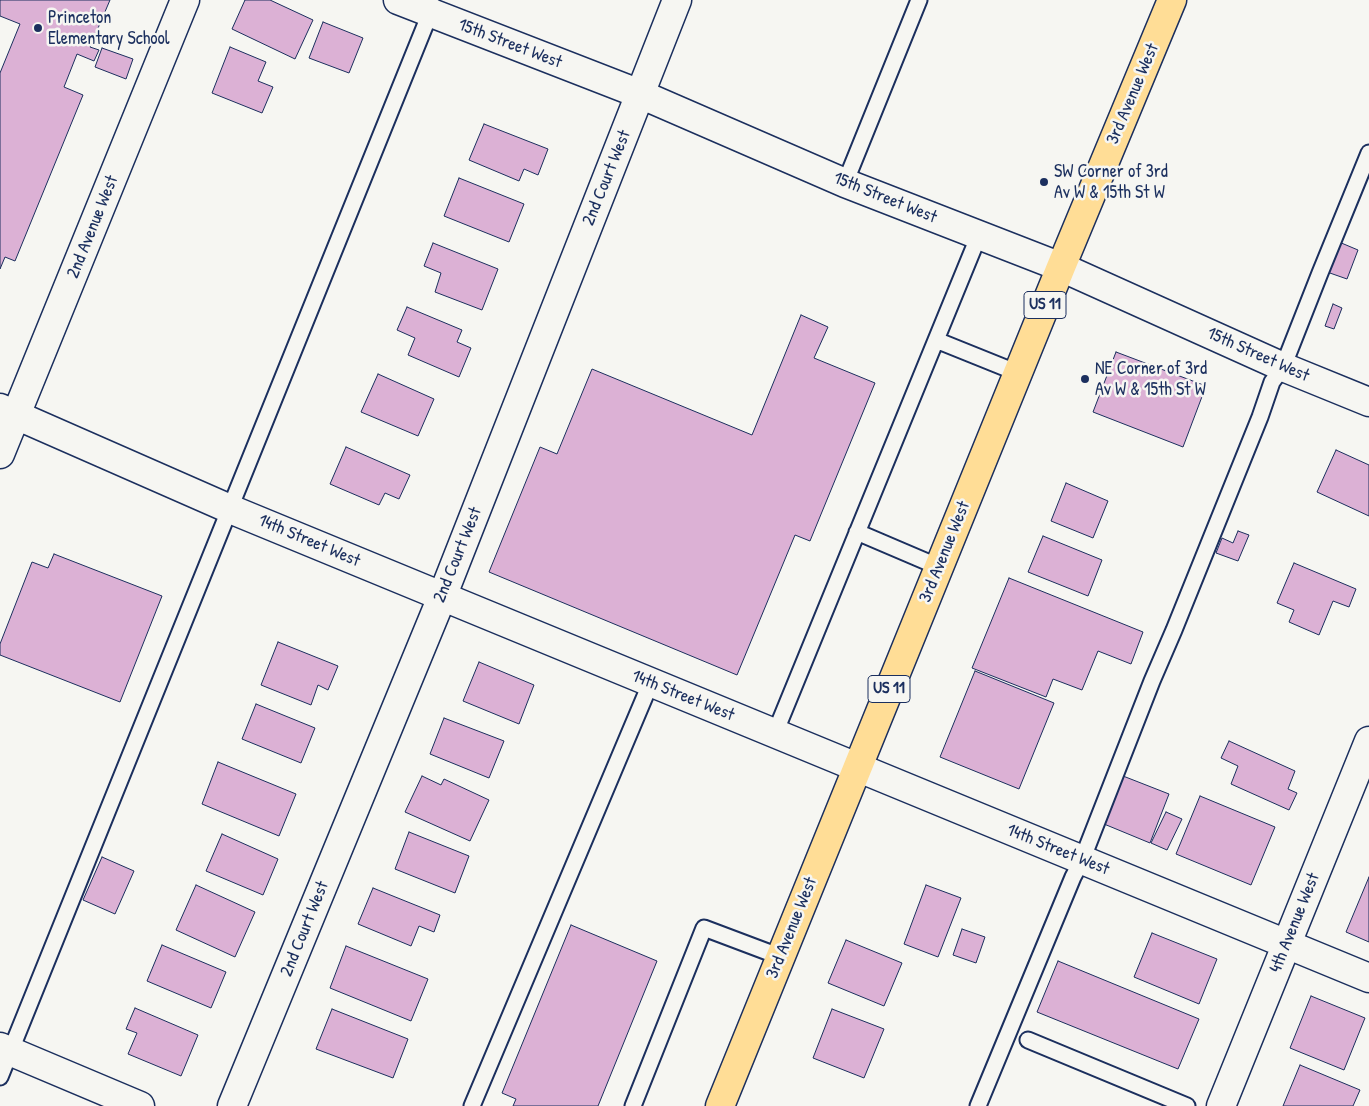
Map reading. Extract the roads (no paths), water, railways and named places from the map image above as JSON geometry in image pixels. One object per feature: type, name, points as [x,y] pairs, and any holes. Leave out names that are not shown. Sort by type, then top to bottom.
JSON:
[{"type":"main road","name":"3rd Avenue West","points":[[720,1106],[1061,267],[1172,0]]},
{"type":"street","name":"2nd Avenue West","points":[[0,454],[8,411],[185,0]]},
{"type":"street","name":"15th Street West","points":[[398,0],[433,7],[845,183],[1061,267],[1283,367],[1369,402]]},
{"type":"street","name":"2nd Court West","points":[[232,1106],[442,597],[677,0]]},
{"type":"street","name":"14th Street West","points":[[8,411],[230,509],[1369,978]]},
{"type":"street","name":"4th Avenue West","points":[[1221,1106],[1369,741]]},
{"type":"street","points":[[5,1049],[140,1106]]},
{"type":"lane","points":[[845,183],[919,0]]},
{"type":"lane","points":[[0,1077],[5,1049],[230,509],[433,7]]},
{"type":"lane","points":[[978,1106],[1072,877],[1082,860],[1152,681],[1260,417],[1272,382],[1283,367],[1369,153]]},
{"type":"lane","points":[[775,733],[979,236]]},
{"type":"lane","points":[[936,340],[1018,373]]},
{"type":"lane","points":[[858,532],[939,566]]},
{"type":"lane","points":[[472,1106],[651,682]]},
{"type":"lane","points":[[633,1106],[704,928],[781,957]]},
{"type":"lane","points":[[1028,1040],[1187,1106]]},
{"type":"place","name":"Princeton Elementary School","points":[[38,28]]},
{"type":"place","name":"SW Corner of 3rd Av W & 15th St W","points":[[1044,182]]},
{"type":"place","name":"NE Corner of 3rd Av W & 15th St W","points":[[1085,379]]}]
